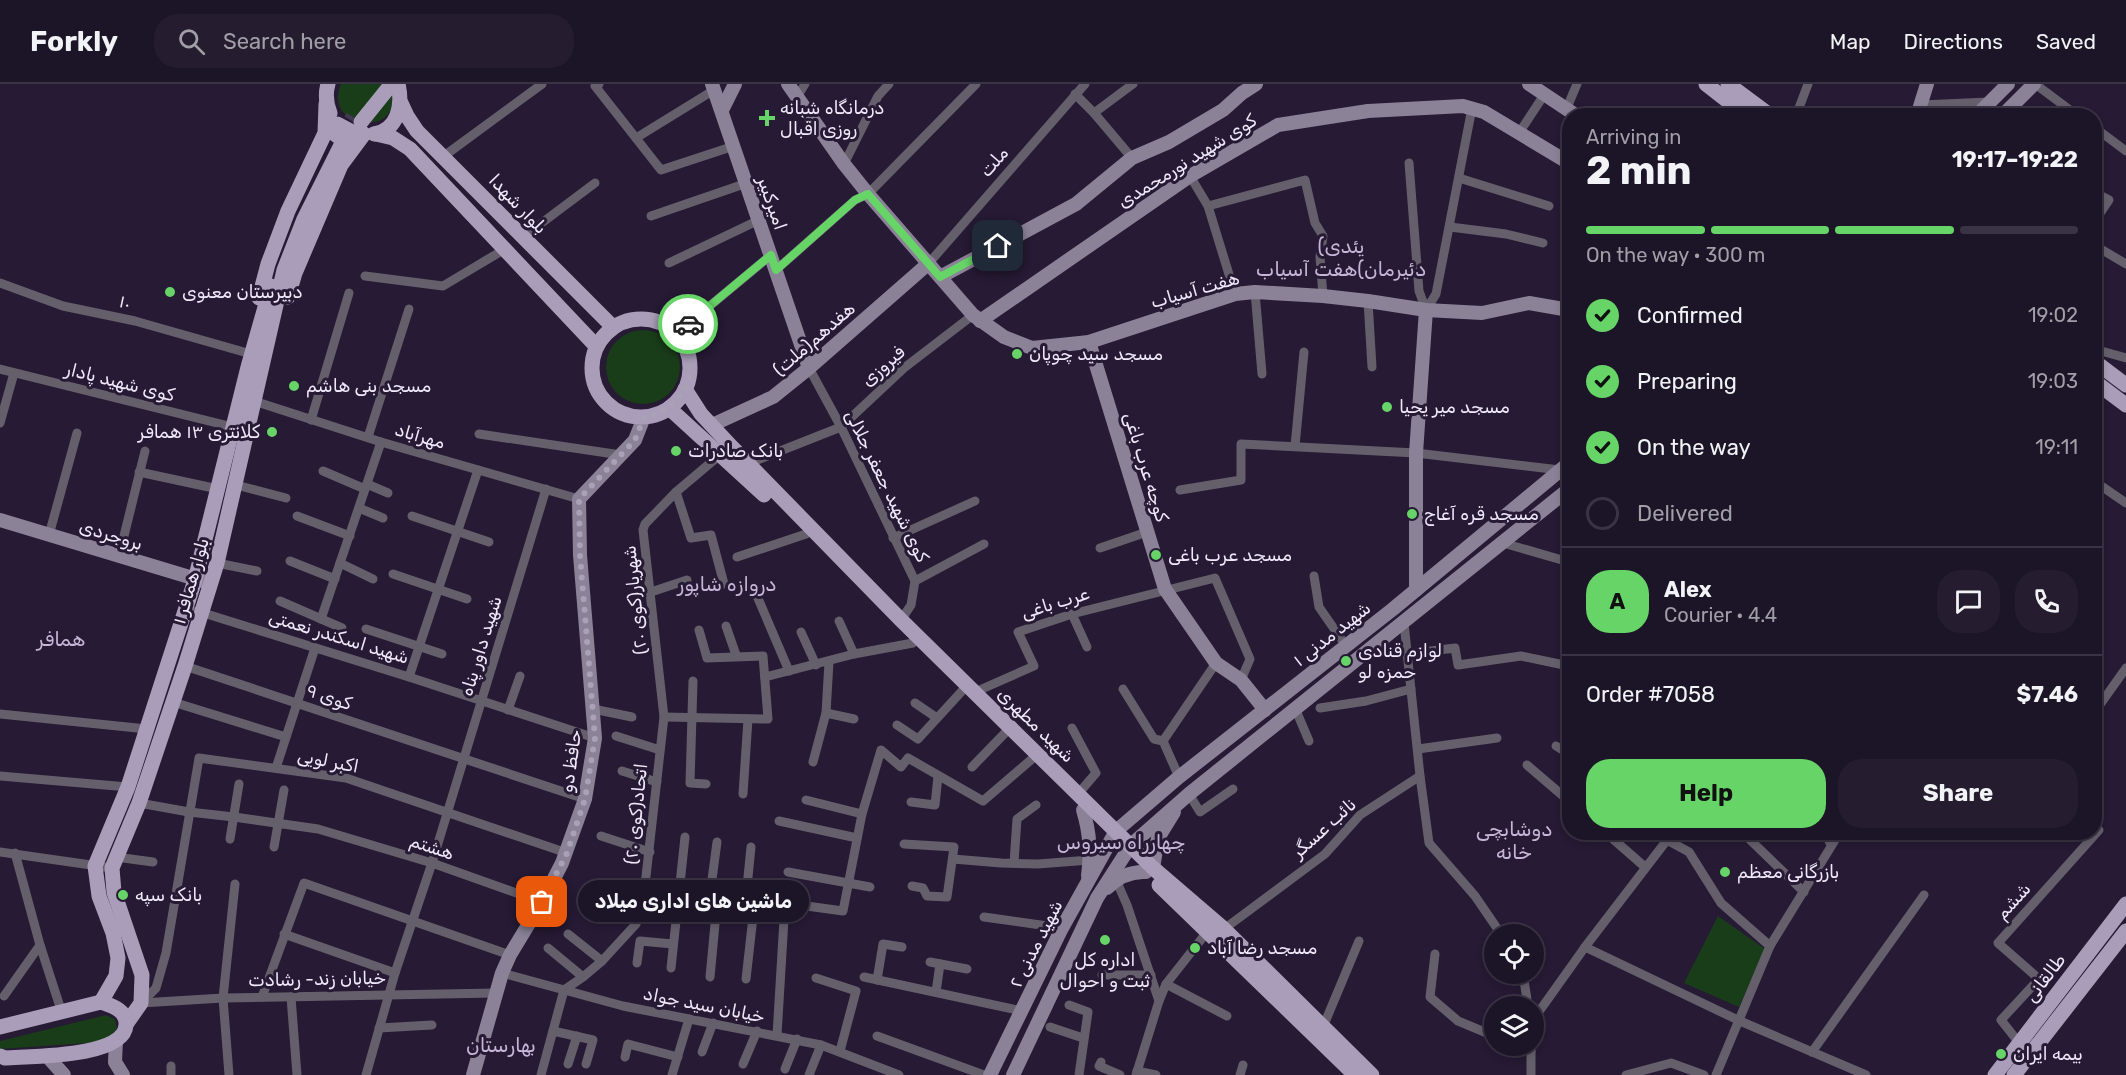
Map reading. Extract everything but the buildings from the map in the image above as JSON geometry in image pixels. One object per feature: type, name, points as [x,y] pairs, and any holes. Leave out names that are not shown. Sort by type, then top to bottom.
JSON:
[{"type":"main road","points":[[328,84],[326,104],[331,116],[348,134],[393,138],[410,149],[596,346]]},
{"type":"main road","points":[[1718,86],[1739,108]]},
{"type":"main road","points":[[1718,86],[1757,108]]},
{"type":"main road","points":[[252,363],[268,264],[288,211],[348,134],[389,128],[394,121],[397,89]]},
{"type":"main road","name":"بلوار شهدا","points":[[397,89],[407,116],[417,131],[613,327]]},
{"type":"main road","name":"بلوار همافر ۱","points":[[95,866],[128,787],[195,580],[233,427],[284,270],[304,219],[348,134],[397,89]]},
{"type":"main road","points":[[650,320],[662,324],[676,334],[687,352],[690,364],[689,377],[685,389],[669,408],[644,417],[631,416],[619,412],[599,396],[591,371],[592,358],[596,346],[613,327],[624,321],[650,320]]},
{"type":"main road","name":"بلوار همافر ۱","points":[[114,863],[139,803],[218,563],[254,401],[252,363]]},
{"type":"main road","points":[[2102,367],[2126,385]]},
{"type":"main road","points":[[2102,387],[2126,405]]},
{"type":"main road","name":"شهید مطهری","points":[[685,389],[701,414],[747,464],[902,620],[1005,733],[1083,810],[1128,848],[1207,932],[1355,1075]]},
{"type":"main road","name":"شهید مطهری","points":[[669,408],[806,534],[913,643],[969,691],[1078,794],[1114,835]]},
{"type":"main road","points":[[0,1056],[5,1058],[47,1056],[93,1050],[116,1040],[126,1029],[127,1023],[141,1003],[142,975],[114,892],[114,863]]},
{"type":"main road","points":[[95,866],[99,896],[113,933],[118,958],[116,976],[101,1002]]},
{"type":"main road","name":"شهید مطهری","points":[[1150,870],[1224,929],[1372,1075]]},
{"type":"main road","name":"طالقانی","points":[[1995,1075],[2126,904]]},
{"type":"main road","name":"طالقانی","points":[[2014,1075],[2126,931]]},
{"type":"main road","points":[[0,1027],[101,1002],[116,1007],[122,1012],[127,1023]]},
{"type":"main road","points":[[0,1067],[31,1056]]},
{"type":"street","points":[[444,156],[542,84]]},
{"type":"street","points":[[599,84],[595,86],[661,170],[734,146]]},
{"type":"street","points":[[722,110],[735,84]]},
{"type":"street","name":"هفت آسیاب","points":[[788,84],[868,194],[976,318],[1004,337],[1032,348],[1089,342],[1235,294],[1256,292],[1323,296],[1426,310],[1482,313],[1529,303],[1562,309]]},
{"type":"street","points":[[797,97],[805,84]]},
{"type":"street","points":[[844,164],[878,96],[889,84]]},
{"type":"street","points":[[776,270],[855,200],[868,194],[976,84]]},
{"type":"street","name":"ملت","points":[[929,263],[1085,84]]},
{"type":"street","points":[[1094,113],[1133,84]]},
{"type":"street","points":[[940,277],[1076,204],[1132,158],[1169,142],[1222,110],[1239,88],[1256,84]]},
{"type":"street","points":[[1573,108],[1577,84]]},
{"type":"street","points":[[1799,108],[1808,84]]},
{"type":"street","points":[[1920,108],[1927,84]]},
{"type":"street","points":[[1983,108],[2008,84]]},
{"type":"street","points":[[2010,108],[2034,84],[2067,108]]},
{"type":"street","points":[[636,138],[713,87]]},
{"type":"street","name":"امیرکبیر","points":[[713,87],[809,368]]},
{"type":"street","points":[[1519,133],[1537,88],[1565,108]]},
{"type":"street","points":[[1075,94],[1132,158]]},
{"type":"street","points":[[1936,108],[1989,102]]},
{"type":"street","name":"کوی شهید نورمحمدی","points":[[976,318],[1190,176],[1278,125],[1368,111],[1463,106],[1484,112],[1562,160]]},
{"type":"street","points":[[1426,310],[1436,294],[1472,108]]},
{"type":"street","points":[[2102,133],[2126,151]]},
{"type":"street","points":[[1409,164],[1419,291],[1426,310],[1416,453],[1416,590]]},
{"type":"street","points":[[1190,176],[1208,206],[1235,294]]},
{"type":"street","points":[[1459,178],[1549,206]]},
{"type":"street","points":[[1208,206],[1305,180],[1315,223],[1323,236],[1320,257],[1323,296]]},
{"type":"street","points":[[523,237],[595,183]]},
{"type":"street","points":[[651,216],[747,183]]},
{"type":"street","points":[[2102,196],[2109,200],[2102,210]]},
{"type":"street","points":[[669,263],[759,220]]},
{"type":"street","points":[[1450,227],[1506,234],[1543,243]]},
{"type":"street","points":[[365,276],[443,286],[505,249]]},
{"type":"street","points":[[2102,250],[2126,264]]},
{"type":"street","points":[[676,334],[771,255]]},
{"type":"street","name":"هفدهم(ملت)","points":[[712,425],[774,397],[929,263]]},
{"type":"street","name":"۱۰","points":[[0,283],[63,306],[135,321],[252,363]]},
{"type":"street","points":[[1256,292],[1262,374]]},
{"type":"street","points":[[311,420],[349,293]]},
{"type":"street","points":[[1368,301],[1372,367]]},
{"type":"street","points":[[368,437],[409,309]]},
{"type":"street","name":"فیروزی","points":[[747,464],[841,427],[904,368],[976,318]]},
{"type":"street","name":"کوچه عرب باغی","points":[[1089,342],[1165,589],[1216,663],[1241,681],[1265,710]]},
{"type":"street","points":[[2102,351],[2126,358]]},
{"type":"street","points":[[1295,446],[1304,352]]},
{"type":"street","name":"کوی شهید جعفر جلالی","points":[[809,368],[841,427],[915,581],[911,605],[902,620]]},
{"type":"street","name":"کوی شهید پادار","points":[[0,369],[233,427]]},
{"type":"street","points":[[0,423],[14,373]]},
{"type":"street","name":"مهرآباد","points":[[254,401],[381,442],[579,499]]},
{"type":"street","points":[[579,499],[635,440],[644,417]]},
{"type":"street","points":[[49,535],[77,433]]},
{"type":"street","points":[[479,434],[621,455]]},
{"type":"street","points":[[321,619],[381,442]]},
{"type":"street","points":[[1180,490],[1240,480],[1242,444],[1416,453],[1562,467]]},
{"type":"street","points":[[119,556],[145,451]]},
{"type":"street","name":"شهریار(کوی ۲۰)","points":[[664,717],[645,524],[676,492],[721,454]]},
{"type":"street","name":"شهید مدنی ۱","points":[[1114,835],[1179,777],[1393,609],[1562,469]]},
{"type":"street","points":[[410,677],[478,470]]},
{"type":"street","points":[[323,471],[388,494]]},
{"type":"street","points":[[139,472],[218,489]]},
{"type":"street","points":[[236,485],[286,498]]},
{"type":"street","points":[[2102,486],[2126,503]]},
{"type":"street","name":"شهید داور پناه","points":[[389,994],[432,863],[546,489]]},
{"type":"street","points":[[676,492],[691,538],[711,535],[724,584]]},
{"type":"street","name":"شهید مدنی ۱","points":[[1128,848],[1184,798],[1562,495]]},
{"type":"street","name":"حافظ دو","points":[[473,1075],[502,973],[567,853],[585,799],[595,738],[580,555],[579,499]]},
{"type":"street","points":[[893,538],[975,501]]},
{"type":"street","points":[[359,508],[383,518]]},
{"type":"street","points":[[297,516],[350,536]]},
{"type":"street","points":[[412,516],[489,542]]},
{"type":"street","name":"بروجردی","points":[[0,520],[211,584]]},
{"type":"street","points":[[1100,548],[1147,532]]},
{"type":"street","points":[[737,557],[806,534]]},
{"type":"street","points":[[1503,543],[1562,560]]},
{"type":"street","points":[[915,581],[984,544]]},
{"type":"street","points":[[290,561],[335,579]]},
{"type":"street","points":[[218,563],[257,572]]},
{"type":"street","points":[[340,563],[373,579]]},
{"type":"street","points":[[393,574],[467,599]]},
{"type":"street","points":[[1314,576],[1319,607],[1346,646]]},
{"type":"street","name":"عرب باغی","points":[[969,691],[1034,666],[1018,632],[1072,614],[1215,578],[1250,659],[1241,681]]},
{"type":"street","points":[[651,592],[687,580]]},
{"type":"street","points":[[757,596],[789,671]]},
{"type":"street","points":[[280,602],[342,628]]},
{"type":"street","name":"شهید اسکندر نعمتی","points":[[186,608],[410,677],[595,738]]},
{"type":"street","points":[[1393,609],[1404,623],[1429,843],[1475,896],[1494,924]]},
{"type":"street","points":[[1072,614],[1087,647]]},
{"type":"street","points":[[839,621],[854,654]]},
{"type":"street","points":[[726,626],[736,655]]},
{"type":"street","points":[[366,629],[442,654]]},
{"type":"street","points":[[664,717],[768,719],[764,656],[736,655],[707,658],[699,630]]},
{"type":"street","points":[[801,633],[816,664]]},
{"type":"street","points":[[765,677],[854,654],[913,643]]},
{"type":"street","points":[[276,768],[315,648]]},
{"type":"street","points":[[1407,654],[1455,648],[1458,665],[1521,656],[1562,665]]},
{"type":"street","points":[[813,762],[826,713],[829,662]]},
{"type":"street","points":[[1163,741],[1216,663]]},
{"type":"street","name":"کوی ۹","points":[[185,666],[585,799]]},
{"type":"street","points":[[2102,702],[2126,668]]},
{"type":"street","points":[[508,710],[520,676]]},
{"type":"street","points":[[693,681],[690,718],[690,783],[706,784]]},
{"type":"street","points":[[1123,689],[1154,739],[1163,741]]},
{"type":"street","points":[[1320,708],[1366,701],[1411,689]]},
{"type":"street","points":[[897,725],[918,738],[937,717],[969,691]]},
{"type":"street","points":[[173,702],[286,737]]},
{"type":"street","points":[[915,703],[937,717]]},
{"type":"street","points":[[1295,708],[1309,741]]},
{"type":"street","points":[[593,709],[632,717]]},
{"type":"street","points":[[826,713],[855,719]]},
{"type":"street","points":[[0,714],[147,729]]},
{"type":"street","name":"اتحاد(کوی ۲۰)","points":[[564,990],[602,961],[636,924],[644,894],[650,852],[664,717]]},
{"type":"street","points":[[743,794],[748,719]]},
{"type":"street","points":[[1072,728],[1096,773],[1078,794]]},
{"type":"street","points":[[972,766],[1005,733]]},
{"type":"street","points":[[616,736],[660,750]]},
{"type":"street","points":[[1418,749],[1497,738]]},
{"type":"street","points":[[1163,741],[1179,777]]},
{"type":"street","points":[[1556,746],[1562,750]]},
{"type":"street","points":[[777,1035],[785,903],[843,910],[862,814],[881,750],[901,767],[908,758],[983,801],[1032,759]]},
{"type":"street","name":"اکبر لویی","points":[[189,813],[199,758],[346,778],[567,853]]},
{"type":"street","points":[[1527,765],[1562,795]]},
{"type":"street","points":[[622,771],[657,782]]},
{"type":"street","points":[[0,776],[128,787]]},
{"type":"street","points":[[911,802],[935,805],[938,776]]},
{"type":"street","name":"نائب عسگر","points":[[1224,929],[1325,854],[1360,815],[1420,776]]},
{"type":"street","points":[[230,839],[239,784]]},
{"type":"street","points":[[1097,898],[1116,880],[1136,872],[1150,870],[1158,838],[1184,798],[1200,812],[1233,789]]},
{"type":"street","points":[[274,847],[284,790]]},
{"type":"street","points":[[806,800],[862,814]]},
{"type":"street","points":[[139,803],[189,813],[278,823]]},
{"type":"street","points":[[866,804],[876,807]]},
{"type":"street","points":[[1014,863],[1017,819],[1036,805]]},
{"type":"street","points":[[1083,810],[1089,828],[1091,848],[1088,884]]},
{"type":"street","points":[[141,1003],[156,988],[166,953],[189,813]]},
{"type":"street","points":[[779,821],[857,838]]},
{"type":"street","name":"هشتم","points":[[278,823],[310,828],[432,863],[542,902]]},
{"type":"street","name":"شهید مدنی ۲","points":[[990,1075],[1062,928],[1114,835]]},
{"type":"street","points":[[601,836],[650,852]]},
{"type":"street","points":[[671,968],[685,837]]},
{"type":"street","points":[[1614,840],[1645,867]]},
{"type":"street","points":[[1544,1005],[1664,840]]},
{"type":"street","points":[[1672,840],[1689,852],[1721,903],[1770,946]]},
{"type":"street","points":[[1750,840],[1804,892]]},
{"type":"street","points":[[1829,840],[1831,845]]},
{"type":"street","points":[[1716,1075],[1770,946],[1834,840]]},
{"type":"street","name":"ششم","points":[[2020,1044],[2001,1020],[2039,979],[1998,943],[2089,840]]},
{"type":"street","points":[[710,977],[717,842]]},
{"type":"street","points":[[904,844],[954,848],[947,897],[927,896],[923,888],[912,886]]},
{"type":"street","points":[[746,979],[751,847]]},
{"type":"street","name":"شهید مدنی ۲","points":[[1013,1075],[1097,898],[1128,848]]},
{"type":"street","points":[[0,852],[95,866],[153,862]]},
{"type":"street","points":[[15,853],[40,945],[62,1013]]},
{"type":"street","points":[[953,859],[1014,863],[1090,860]]},
{"type":"street","points":[[789,872],[849,885],[870,887]]},
{"type":"street","points":[[1116,880],[1127,905],[1159,1001]]},
{"type":"street","points":[[262,997],[304,883],[510,955]]},
{"type":"street","points":[[229,1075],[224,998],[236,884]]},
{"type":"street","points":[[644,894],[784,913]]},
{"type":"street","points":[[1812,1052],[1924,895]]},
{"type":"street","points":[[984,917],[1062,928]]},
{"type":"street","points":[[1156,1075],[1137,1073],[1159,1001],[1166,984],[1207,932]]},
{"type":"street","points":[[284,934],[395,973]]},
{"type":"street","points":[[568,934],[602,961]]},
{"type":"street","points":[[1323,1027],[1359,941]]},
{"type":"street","points":[[637,963],[640,942],[673,944]]},
{"type":"street","points":[[877,980],[882,944],[902,947]]},
{"type":"street","points":[[4,996],[40,945]]},
{"type":"street","points":[[1585,947],[1740,1021],[1866,1075]]},
{"type":"street","points":[[548,948],[583,977]]},
{"type":"street","points":[[1435,954],[1430,997],[1458,1021],[1484,1032]]},
{"type":"street","points":[[930,962],[967,969]]},
{"type":"street","points":[[936,992],[940,964]]},
{"type":"street","name":"خیابان سید جواد","points":[[502,973],[623,1006],[821,1045],[899,1075]]},
{"type":"street","points":[[1102,975],[1151,975]]},
{"type":"street","points":[[864,977],[1022,1011]]},
{"type":"street","points":[[816,978],[856,991],[840,1051]]},
{"type":"street","points":[[1166,984],[1227,1016]]},
{"type":"street","points":[[541,1075],[564,990]]},
{"type":"street","name":"خیابان زند- رشادت","points":[[141,1003],[224,998],[495,993]]},
{"type":"street","points":[[366,1075],[389,994]]},
{"type":"street","points":[[291,997],[297,1075]]},
{"type":"street","points":[[1069,1005],[1088,1012],[1079,1075]]},
{"type":"street","points":[[672,1075],[689,1018]]},
{"type":"street","points":[[702,1052],[713,1023]]},
{"type":"street","points":[[379,1028],[432,1025]]},
{"type":"street","points":[[1050,1027],[1083,1038]]},
{"type":"street","points":[[553,1031],[593,1040],[586,1064]]},
{"type":"street","points":[[743,1064],[757,1031]]},
{"type":"street","points":[[568,1064],[576,1036]]},
{"type":"street","points":[[877,1036],[984,1075]]},
{"type":"street","points":[[785,1069],[797,1039]]},
{"type":"street","points":[[116,1040],[115,1062],[123,1075]]},
{"type":"street","points":[[625,1057],[628,1044],[678,1057]]},
{"type":"street","points":[[808,1075],[821,1045]]},
{"type":"street","points":[[47,1056],[64,1075]]},
{"type":"street","points":[[1531,1056],[1531,1075]]},
{"type":"street","points":[[1101,1062],[1099,1066],[1120,1075]]},
{"type":"street","points":[[1626,1075],[1671,1063],[1704,1075]]},
{"type":"green space","points":[[341,84],[391,84],[393,103],[388,114],[380,120],[369,123],[358,122],[348,117],[341,109],[338,98]]},
{"type":"green space","points":[[643,330],[664,336],[674,346],[680,367],[674,388],[664,398],[643,404],[622,398],[612,388],[606,367],[612,346],[622,336]]},
{"type":"green space","points":[[1718,916],[1765,949],[1739,1007],[1684,983]]},
{"type":"green space","points":[[106,1015],[115,1019],[117,1029],[103,1042],[0,1049],[0,1041]]},
{"type":"tunnel","points":[[339,140],[353,117]]},
{"type":"way so far","points":[[542,902],[567,853],[585,799],[595,738],[580,555],[579,499],[635,440],[644,417],[669,408],[681,396],[689,377],[690,364],[687,352],[676,334],[688,324]]},
{"type":"place","name":"درمانگاه شبانه روزی اقبال","points":[[767,118]]},
{"type":"place","name":"دبیرستان معنوی","points":[[170,292]]},
{"type":"place","name":"مسجد سید چوپان","points":[[1017,354]]},
{"type":"place","name":"مسجد بنی هاشم","points":[[294,386]]},
{"type":"place","name":"مسجد میر یحیا","points":[[1387,407]]},
{"type":"place","name":"کلانتری ۱۳ همافر","points":[[272,432]]},
{"type":"place","name":"بانک صادرات","points":[[676,451]]},
{"type":"place","name":"مسجد قره آغاج","points":[[1412,514]]},
{"type":"place","name":"مسجد عرب باغی","points":[[1156,555]]},
{"type":"place","name":"لوازم قنادی حمزه لو","points":[[1346,661]]},
{"type":"place","name":"بازرگانی معظم","points":[[1725,872]]},
{"type":"place","name":"بانک سپه","points":[[123,895]]},
{"type":"place","name":"ماشین های اداری میلاد","points":[[542,902]]},
{"type":"place","name":"اداره کل ثبت و احوال","points":[[1105,940]]},
{"type":"place","name":"مسجد رضا آباد","points":[[1195,948]]},
{"type":"place","name":"بیمه ایران","points":[[2001,1054]]},
{"type":"district","name":"(یئدی دئیرمان)هفت آسیاب","points":[[1341,258]]},
{"type":"district","name":"دروازه شاپور","points":[[727,584]]},
{"type":"district","name":"همافر","points":[[61,639]]},
{"type":"district","name":"دوشابچی خانه","points":[[1514,840]]},
{"type":"district","name":"چهارراه سیروس","points":[[1121,842]]},
{"type":"district","name":"بهارستان","points":[[501,1045]]},
{"type":"route","points":[[688,324],[771,255],[776,270],[855,200],[868,194],[940,277],[998,246]]}]
